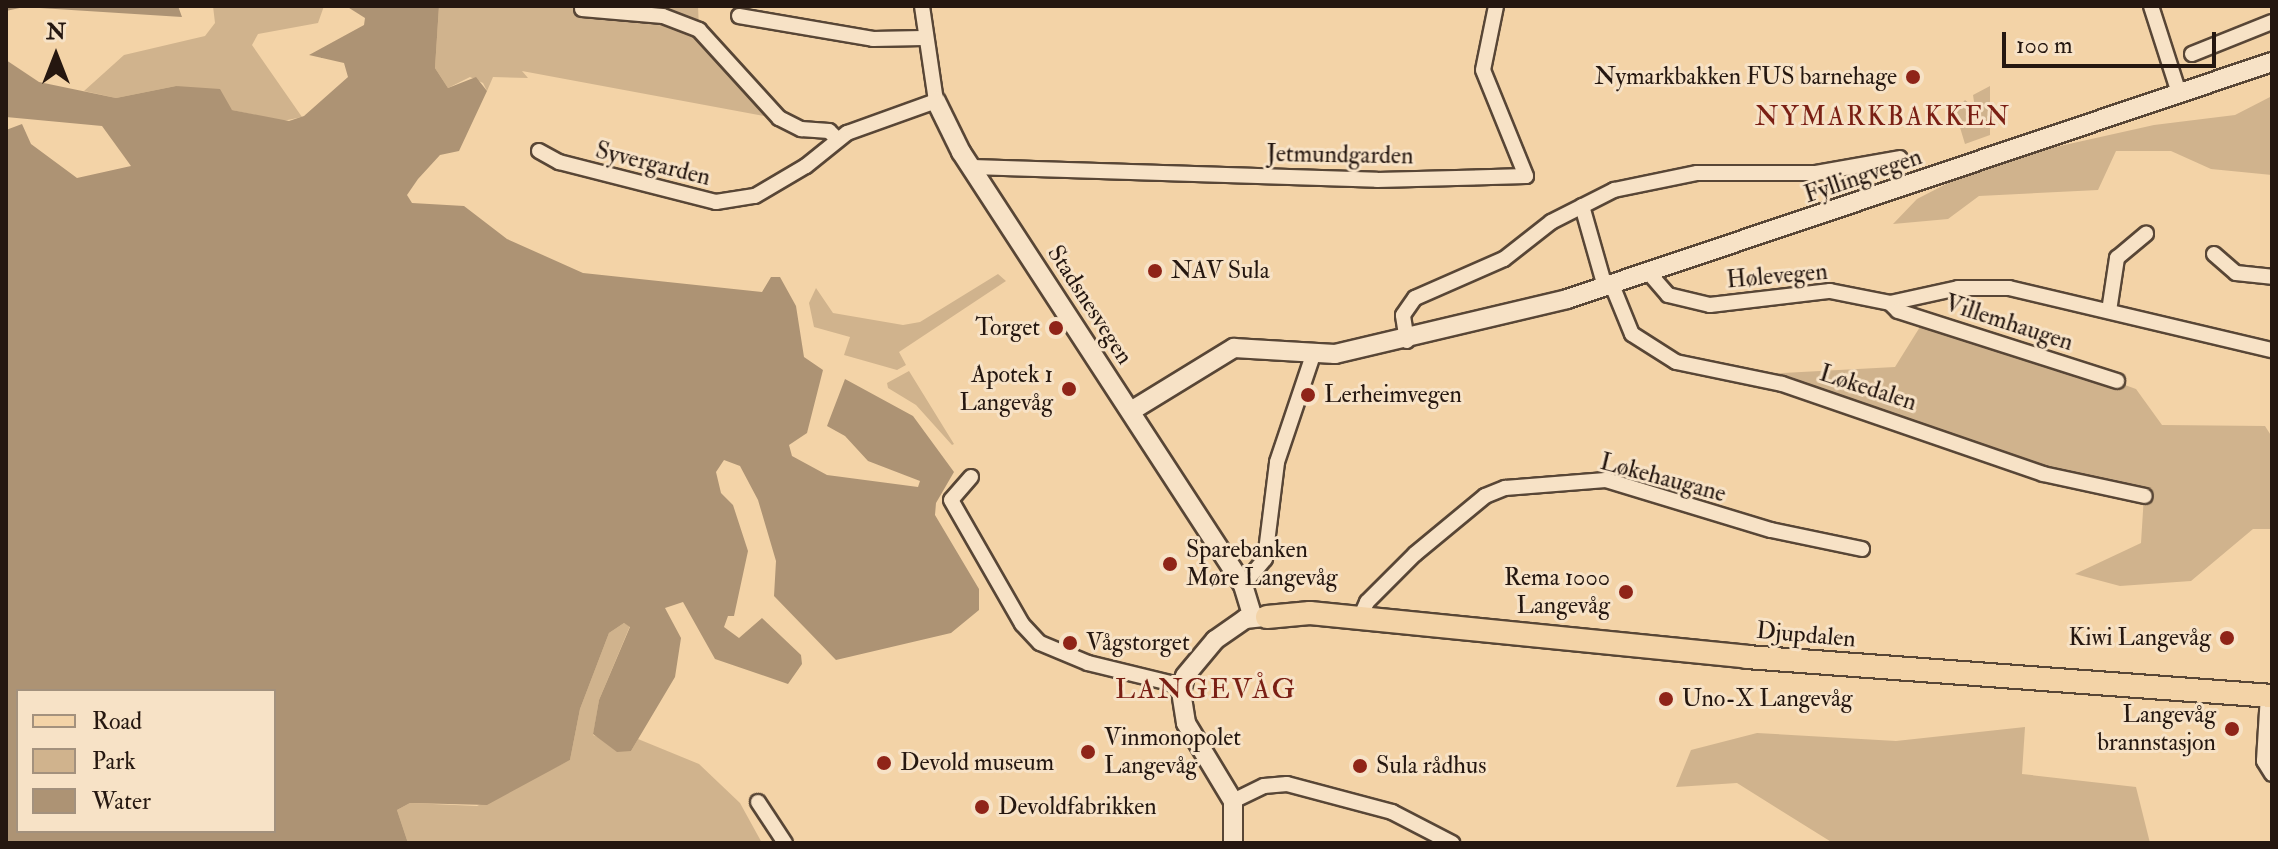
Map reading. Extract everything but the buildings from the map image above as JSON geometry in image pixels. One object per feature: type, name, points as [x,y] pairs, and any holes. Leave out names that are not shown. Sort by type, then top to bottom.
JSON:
[{"type":"main road","name":"Djupdalen","points":[[1260,617],[1285,621],[1348,619],[1747,657],[2270,696]]},
{"type":"street","name":"Stadsnesvegen","points":[[922,6],[923,38],[936,101],[972,167],[1243,585],[1260,617]]},
{"type":"street","name":"Jetmundgarden","points":[[972,167],[1377,180],[1526,176],[1483,70],[1496,6]]},
{"type":"street","points":[[2151,6],[2179,93]]},
{"type":"street","points":[[582,9],[663,16],[699,30],[779,118],[801,129],[829,131],[837,139]]},
{"type":"street","points":[[739,16],[873,39],[923,38]]},
{"type":"street","points":[[2192,54],[2272,22]]},
{"type":"street","name":"Fyllingvegen","points":[[1131,411],[1234,348],[1313,355],[1407,341],[1608,286],[2272,62]]},
{"type":"street","name":"Syvergarden","points":[[539,151],[559,162],[716,202],[755,196],[777,185],[837,139],[936,101]]},
{"type":"street","name":"Fyllingvegen","points":[[1407,341],[1403,315],[1415,298],[1504,259],[1551,222],[1614,190],[1697,173],[1816,173],[1900,158]]},
{"type":"street","points":[[1582,206],[1608,286]]},
{"type":"street","points":[[2109,311],[2117,258],[2146,234]]},
{"type":"street","points":[[2214,254],[2236,273],[2272,277]]},
{"type":"street","name":"Hølevegen","points":[[1649,273],[1668,295],[1697,304],[1830,291],[1890,303],[1988,287],[2109,311],[2272,350]]},
{"type":"street","name":"Løkedalen","points":[[1608,286],[1632,334],[1676,362],[1782,384],[2043,474],[2145,496]]},
{"type":"street","name":"Villemhaugen","points":[[1890,303],[1898,311],[2117,381]]},
{"type":"street","points":[[1243,585],[1265,559],[1277,462],[1313,355]]},
{"type":"street","points":[[971,477],[951,500],[1022,624],[1040,643],[1088,663],[1182,686]]},
{"type":"street","name":"Løkehaugane","points":[[1348,619],[1415,554],[1485,496],[1505,488],[1606,480],[1771,530],[1862,549]]},
{"type":"street","points":[[1233,843],[1233,801],[1186,723],[1182,686],[1215,640],[1260,617]]},
{"type":"street","points":[[2270,696],[2264,761],[2272,774]]},
{"type":"street","points":[[1233,801],[1264,786],[1287,784],[1392,812],[1452,843]]},
{"type":"street","points":[[758,802],[785,843]]},
{"type":"green space","points":[[213,6],[324,6],[318,23],[258,34],[252,45],[302,117],[283,121],[232,110],[176,86],[116,98],[84,91],[124,55],[205,36],[215,23]]},
{"type":"green space","points":[[439,6],[698,6],[699,29],[775,118],[522,71],[528,78],[493,77],[487,91],[483,83],[470,77],[448,88],[435,68]]},
{"type":"green space","points":[[1990,86],[1990,135],[1965,144],[1955,111],[1965,100],[1975,108],[1973,95]]},
{"type":"green space","points":[[2272,96],[2272,175],[2211,169],[2171,151],[2116,151],[2098,190],[1979,196],[1948,219],[1893,224],[1917,199],[1989,162],[2154,125],[2235,115]]},
{"type":"green space","points":[[998,274],[1006,281],[899,352],[906,365],[897,370],[844,355],[850,337],[814,327],[809,303],[816,288],[833,313],[903,325],[920,322]]},
{"type":"green space","points":[[1928,314],[2136,389],[2162,425],[2265,426],[2272,437],[2272,529],[2253,529],[2191,581],[2120,586],[2075,574],[2141,543],[2144,495],[2046,475],[1765,374],[1895,367]]},
{"type":"green space","points":[[909,371],[954,444],[916,405],[888,388],[887,383]]},
{"type":"green space","points":[[624,623],[630,626],[599,700],[593,735],[631,751],[638,739],[699,764],[740,803],[762,843],[408,843],[397,810],[410,803],[477,806],[570,760],[580,709],[609,633]]},
{"type":"green space","points":[[2025,727],[2022,774],[2136,787],[2150,843],[1833,843],[1737,783],[1676,787],[1691,750],[1757,733],[1896,741]]},
{"type":"water","points":[[6,6],[178,6],[182,17],[24,7],[6,11]]},
{"type":"water","points":[[346,6],[439,6],[435,68],[448,88],[476,77],[487,91],[459,151],[440,155],[418,179],[407,195],[412,203],[464,206],[507,239],[583,273],[762,292],[771,277],[780,277],[796,306],[804,357],[823,370],[807,433],[789,445],[792,456],[827,475],[918,487],[920,481],[868,461],[845,436],[827,426],[845,379],[913,416],[954,472],[936,503],[935,515],[979,589],[979,610],[951,633],[836,660],[774,596],[776,561],[758,500],[740,466],[724,460],[716,472],[721,493],[733,505],[748,551],[734,616],[728,616],[724,627],[739,638],[762,618],[801,655],[802,664],[788,684],[715,659],[683,602],[665,608],[681,638],[675,677],[631,751],[617,752],[593,734],[599,700],[630,627],[624,623],[609,633],[580,709],[570,760],[487,805],[410,803],[397,810],[408,843],[6,843],[6,130],[22,124],[31,144],[77,178],[131,166],[102,126],[6,117],[6,60],[39,82],[116,98],[176,86],[220,89],[232,110],[289,121],[304,116],[348,77],[344,63],[309,55],[364,25],[365,18]]},
{"type":"place","name":"Nymarkbakken FUS barnehage","points":[[1913,77]]},
{"type":"place","name":"NAV Sula","points":[[1155,271]]},
{"type":"place","name":"Torget","points":[[1056,328]]},
{"type":"place","name":"Apotek 1 Langevåg","points":[[1069,389]]},
{"type":"place","name":"Lerheimvegen","points":[[1308,395]]},
{"type":"place","name":"Sparebanken Møre Langevåg","points":[[1170,564]]},
{"type":"place","name":"Rema 1000 Langevåg","points":[[1626,592]]},
{"type":"place","name":"Kiwi Langevåg","points":[[2227,638]]},
{"type":"place","name":"Vågstorget","points":[[1070,643]]},
{"type":"place","name":"Uno-X Langevåg","points":[[1666,699]]},
{"type":"place","name":"Langevåg brannstasjon","points":[[2232,729]]},
{"type":"place","name":"Vinmonopolet Langevåg","points":[[1088,752]]},
{"type":"place","name":"Devold museum","points":[[884,763]]},
{"type":"place","name":"Sula rådhus","points":[[1360,766]]},
{"type":"place","name":"Devoldfabrikken","points":[[982,807]]},
{"type":"district","name":"NYMARKBAKKEN","points":[[1883,118]]},
{"type":"district","name":"LANGEVÅG","points":[[1206,690]]}]
